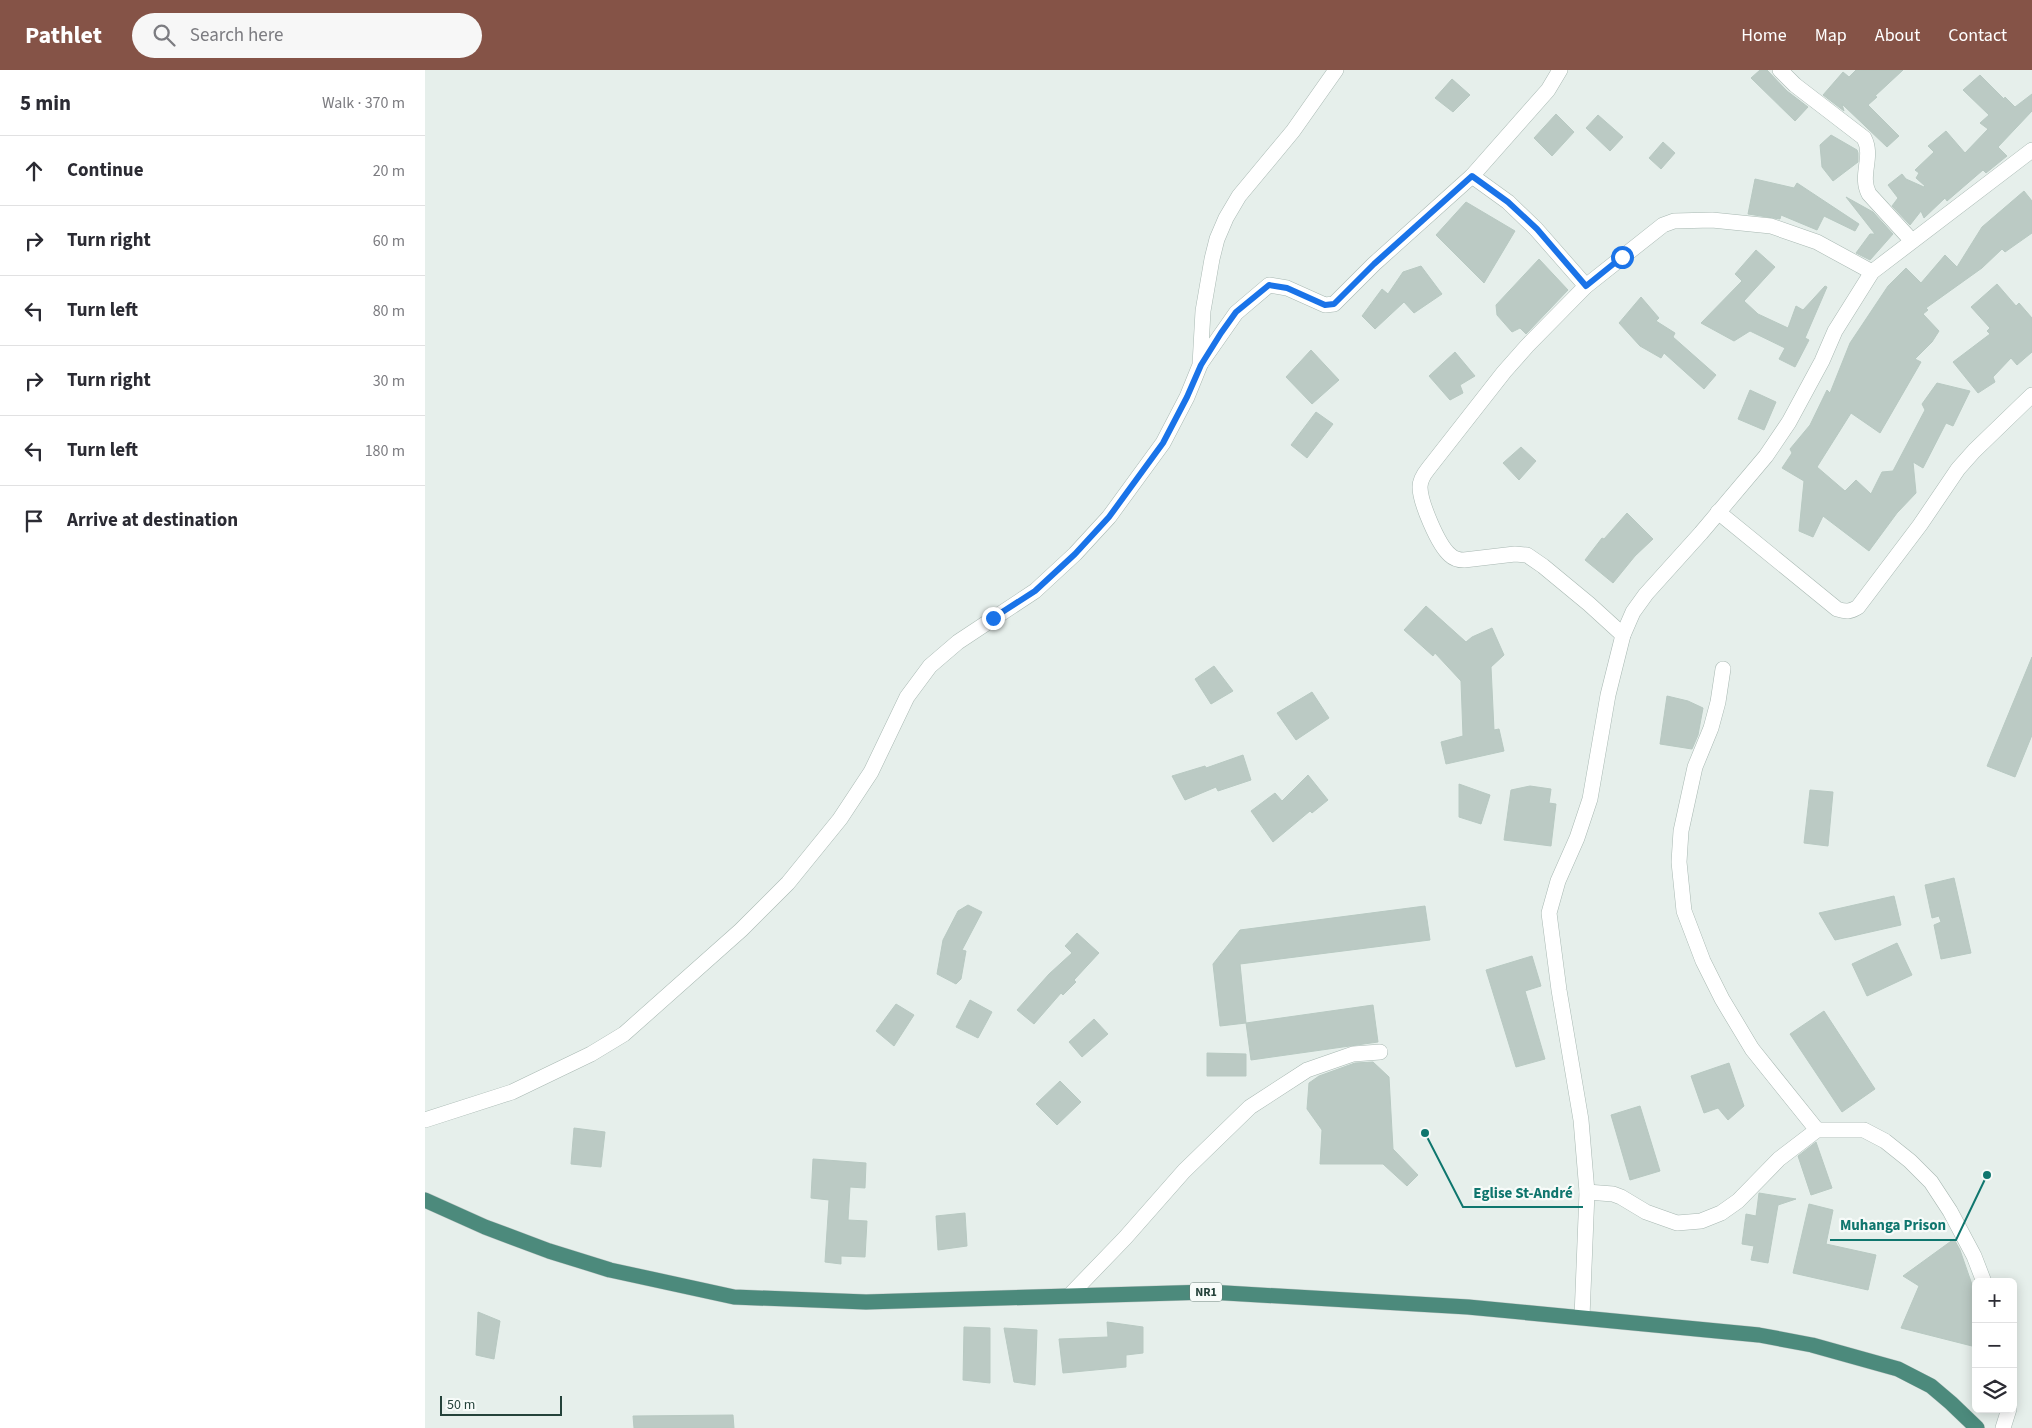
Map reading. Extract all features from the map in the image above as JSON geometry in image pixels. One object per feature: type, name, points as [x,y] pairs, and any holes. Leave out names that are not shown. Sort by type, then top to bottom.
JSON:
[{"type":"highway","name":"NR1","points":[[425,1200],[485,1227],[549,1251],[610,1270],[735,1296],[865,1302],[1209,1292],[1386,1302],[1582,1317],[1759,1335],[1812,1345],[1898,1369],[1931,1386],[1977,1428]]},
{"type":"street","points":[[1201,365],[1203,312],[1212,259],[1217,239],[1226,218],[1239,196],[1293,131],[1336,70]]},
{"type":"street","points":[[425,1120],[512,1092],[591,1054],[624,1034],[741,930],[788,883],[840,819],[871,772],[907,697],[930,666],[958,642],[1035,591],[1075,554],[1109,517],[1163,443],[1201,365],[1236,312],[1269,285],[1277,286],[1325,305],[1334,304],[1374,264],[1472,176],[1548,90],[1559,70]]},
{"type":"street","points":[[1780,70],[1795,85],[1864,138],[1869,154],[1864,186],[1912,241]]},
{"type":"street","points":[[1582,1317],[1587,1192],[1581,1120],[1559,990],[1549,913],[1558,882],[1577,838],[1590,799],[1608,695],[1623,635],[1633,612],[1646,594],[1765,456],[1789,422],[1822,361],[1835,331],[1872,272],[2032,150]]},
{"type":"street","points":[[1472,176],[1508,202],[1537,229],[1586,286]]},
{"type":"street","points":[[1623,635],[1543,566],[1527,556],[1515,554],[1464,560],[1450,556],[1442,546],[1420,490],[1420,484],[1428,469],[1503,372],[1586,286],[1663,225],[1674,221],[1713,220],[1771,226],[1817,242],[1872,272]]},
{"type":"street","points":[[1718,512],[1837,609],[1845,612],[1851,611],[1858,607],[1920,525],[1958,469],[2032,395]]},
{"type":"street","points":[[1723,669],[1718,702],[1711,728],[1695,767],[1681,832],[1679,862],[1684,911],[1693,939],[1707,969],[1722,999],[1752,1049],[1817,1130]]},
{"type":"street","points":[[1070,1295],[1125,1238],[1184,1170],[1249,1107],[1307,1070],[1353,1054],[1380,1052]]},
{"type":"street","points":[[1587,1192],[1613,1194],[1646,1212],[1677,1223],[1701,1221],[1721,1213],[1738,1201],[1779,1159],[1817,1130],[1864,1130],[1885,1141],[1910,1161],[1931,1182],[1950,1211],[1974,1256],[1982,1278]]},
{"type":"street","points":[[2003,1428],[2008,1413]]},
{"type":"building","points":[[1760,70],[1767,70],[1787,91],[1808,107],[1795,121],[1751,78]]},
{"type":"building","points":[[1856,70],[1903,70],[1868,105],[1899,136],[1887,147],[1842,104],[1844,111],[1823,95],[1843,72],[1849,77]]},
{"type":"building","points":[[1980,75],[2004,99],[2005,97],[2015,107],[2032,94],[2032,111],[1998,147],[2007,156],[1986,173],[1983,170],[1947,201],[1945,198],[1924,218],[1921,211],[1910,225],[1892,206],[1898,198],[1888,185],[1902,174],[1906,179],[1924,187],[1916,178],[1919,173],[1915,170],[1934,152],[1928,146],[1946,131],[1965,153],[1988,129],[1980,123],[1989,115],[1963,90]]},
{"type":"building","points":[[1452,79],[1470,95],[1453,112],[1435,98]]},
{"type":"building","points":[[1556,114],[1574,132],[1552,156],[1534,138]]},
{"type":"building","points":[[1598,115],[1623,137],[1610,151],[1586,128]]},
{"type":"building","points":[[1831,135],[1857,150],[1858,153],[1858,162],[1833,181],[1822,167],[1820,145]]},
{"type":"building","points":[[1663,142],[1675,153],[1661,169],[1649,158]]},
{"type":"building","points":[[1755,179],[1794,188],[1797,183],[1859,224],[1855,231],[1824,216],[1817,230],[1781,215],[1780,219],[1748,214]]},
{"type":"building","points":[[2024,191],[2032,201],[2032,233],[2005,252],[2002,249],[1982,268],[1926,308],[1928,310],[1923,314],[1939,331],[1932,342],[1915,359],[1921,362],[1880,433],[1851,413],[1817,467],[1845,491],[1856,480],[1871,494],[1882,472],[1893,471],[1925,410],[1922,404],[1937,383],[1970,391],[1953,426],[1946,423],[1923,468],[1913,462],[1916,493],[1897,513],[1869,551],[1823,516],[1813,537],[1799,531],[1804,481],[1782,468],[1792,453],[1790,449],[1810,425],[1827,390],[1830,393],[1850,343],[1888,286],[1906,268],[1921,283],[1945,255],[1957,267],[1982,227]]},
{"type":"building","points":[[1846,197],[1873,212],[1893,234],[1870,260],[1856,253],[1870,234],[1875,234]]},
{"type":"building","points":[[1466,202],[1515,231],[1484,283],[1436,235]]},
{"type":"building","points":[[1756,250],[1775,267],[1744,301],[1758,314],[1788,328],[1796,306],[1803,310],[1825,286],[1827,287],[1805,338],[1809,340],[1795,367],[1779,359],[1785,348],[1750,331],[1734,341],[1701,323],[1742,281],[1735,274]]},
{"type":"building","points":[[1539,259],[1568,290],[1526,334],[1520,328],[1512,332],[1497,315],[1496,305]]},
{"type":"building","points":[[1421,266],[1442,294],[1414,313],[1404,302],[1375,329],[1362,316],[1382,289],[1388,294],[1403,272]]},
{"type":"building","points":[[1997,284],[2016,306],[2019,303],[2032,318],[2032,352],[2017,365],[2011,358],[1993,377],[1995,382],[1978,393],[1953,362],[1990,334],[1987,331],[1990,328],[1971,307]]},
{"type":"building","points":[[1641,297],[1659,318],[1656,321],[1675,333],[1673,337],[1716,375],[1704,389],[1664,353],[1661,358],[1640,346],[1619,323]]},
{"type":"building","points":[[1311,350],[1339,380],[1312,404],[1286,377]]},
{"type":"building","points":[[1455,352],[1475,376],[1460,385],[1463,393],[1450,400],[1429,376]]},
{"type":"building","points":[[1750,390],[1776,402],[1764,430],[1738,419]]},
{"type":"building","points":[[1316,412],[1333,424],[1307,458],[1291,445]]},
{"type":"building","points":[[1521,447],[1536,461],[1519,480],[1503,463]]},
{"type":"building","points":[[1627,513],[1653,539],[1635,556],[1613,583],[1585,560],[1602,538],[1604,539]]},
{"type":"building","points":[[1426,606],[1466,642],[1472,637],[1492,628],[1504,655],[1491,667],[1494,730],[1499,729],[1504,751],[1446,764],[1441,742],[1463,736],[1461,681],[1435,653],[1433,656],[1404,630]]},
{"type":"building","points":[[2032,657],[2032,735],[2015,777],[1987,766]]},
{"type":"building","points":[[1214,666],[1233,691],[1211,704],[1195,679]]},
{"type":"building","points":[[1312,692],[1329,718],[1296,740],[1277,713]]},
{"type":"building","points":[[1667,696],[1688,701],[1703,708],[1698,735],[1692,749],[1660,744]]},
{"type":"building","points":[[1243,755],[1251,780],[1218,791],[1216,787],[1185,800],[1172,776],[1205,766],[1206,768]]},
{"type":"building","points":[[1308,775],[1328,800],[1312,813],[1310,811],[1273,842],[1251,811],[1275,793],[1282,801]]},
{"type":"building","points":[[1459,784],[1490,795],[1481,824],[1459,817]]},
{"type":"building","points":[[1530,786],[1551,789],[1549,803],[1556,804],[1551,846],[1504,840],[1511,790]]},
{"type":"building","points":[[1810,790],[1833,792],[1828,846],[1804,843]]},
{"type":"building","points":[[1954,878],[1971,953],[1941,959],[1934,925],[1941,922],[1939,916],[1932,918],[1925,885]]},
{"type":"building","points":[[1894,896],[1901,925],[1835,940],[1819,913]]},
{"type":"building","points":[[968,905],[982,912],[962,950],[966,951],[961,979],[956,984],[937,974],[943,940],[958,911]]},
{"type":"building","points":[[1425,906],[1430,940],[1240,964],[1246,1023],[1220,1026],[1213,964],[1240,930]]},
{"type":"building","points":[[1077,933],[1099,953],[1074,980],[1076,982],[1063,995],[1061,993],[1034,1024],[1017,1010],[1049,974],[1072,953],[1065,946]]},
{"type":"building","points":[[1897,943],[1912,975],[1867,996],[1852,964]]},
{"type":"building","points":[[1532,956],[1541,986],[1525,991],[1545,1059],[1516,1067],[1486,970]]},
{"type":"building","points":[[970,1000],[992,1012],[978,1038],[956,1027]]},
{"type":"building","points":[[896,1004],[914,1015],[894,1046],[876,1031]]},
{"type":"building","points":[[1373,1005],[1378,1042],[1251,1060],[1246,1023]]},
{"type":"building","points":[[1824,1011],[1875,1089],[1842,1112],[1790,1034]]},
{"type":"building","points":[[1094,1019],[1108,1034],[1082,1057],[1069,1042]]},
{"type":"building","points":[[1207,1053],[1246,1054],[1246,1076],[1207,1076]]},
{"type":"building","points":[[1373,1062],[1389,1077],[1393,1149],[1418,1175],[1407,1186],[1383,1164],[1320,1164],[1322,1130],[1307,1109],[1309,1083],[1319,1076],[1355,1063]]},
{"type":"building","points":[[1729,1063],[1744,1106],[1728,1120],[1718,1108],[1704,1113],[1691,1076]]},
{"type":"building","points":[[1060,1081],[1081,1102],[1057,1125],[1036,1104]]},
{"type":"building","points":[[1640,1106],[1660,1171],[1630,1180],[1611,1115]]},
{"type":"building","points":[[574,1128],[605,1132],[601,1167],[571,1164]]},
{"type":"building","points":[[1816,1142],[1832,1188],[1811,1195],[1798,1156]]},
{"type":"building","points":[[813,1159],[866,1163],[865,1188],[850,1187],[848,1220],[867,1221],[865,1257],[841,1256],[841,1264],[825,1262],[829,1200],[811,1198]]},
{"type":"building","points":[[1759,1193],[1796,1199],[1778,1205],[1768,1263],[1751,1260],[1754,1246],[1742,1244],[1746,1214],[1756,1216]]},
{"type":"building","points":[[1809,1204],[1833,1210],[1826,1244],[1876,1255],[1868,1290],[1793,1273]]},
{"type":"building","points":[[965,1213],[967,1246],[938,1250],[936,1216]]},
{"type":"building","points":[[1954,1239],[1960,1250],[1972,1284],[1972,1346],[1901,1328],[1919,1286],[1903,1276]]},
{"type":"building","points":[[478,1312],[500,1321],[494,1359],[476,1355]]},
{"type":"building","points":[[1107,1322],[1143,1327],[1143,1353],[1126,1355],[1126,1367],[1063,1373],[1059,1339],[1108,1337]]},
{"type":"building","points":[[964,1327],[990,1328],[990,1383],[963,1380]]},
{"type":"building","points":[[1004,1328],[1037,1330],[1035,1385],[1014,1382]]},
{"type":"building","points":[[733,1415],[734,1428],[634,1428],[633,1416]]},
{"type":"place","name":"Eglise St-André","points":[[1425,1133]]},
{"type":"place","name":"Muhanga Prison","points":[[1987,1175]]},
{"type":"route","points":[[993,618],[1035,591],[1075,554],[1109,517],[1163,443],[1201,365],[1221,333],[1236,312],[1269,285],[1287,288],[1325,305],[1330,306],[1334,304],[1374,264],[1472,176],[1508,202],[1537,229],[1586,286],[1622,257]]}]
